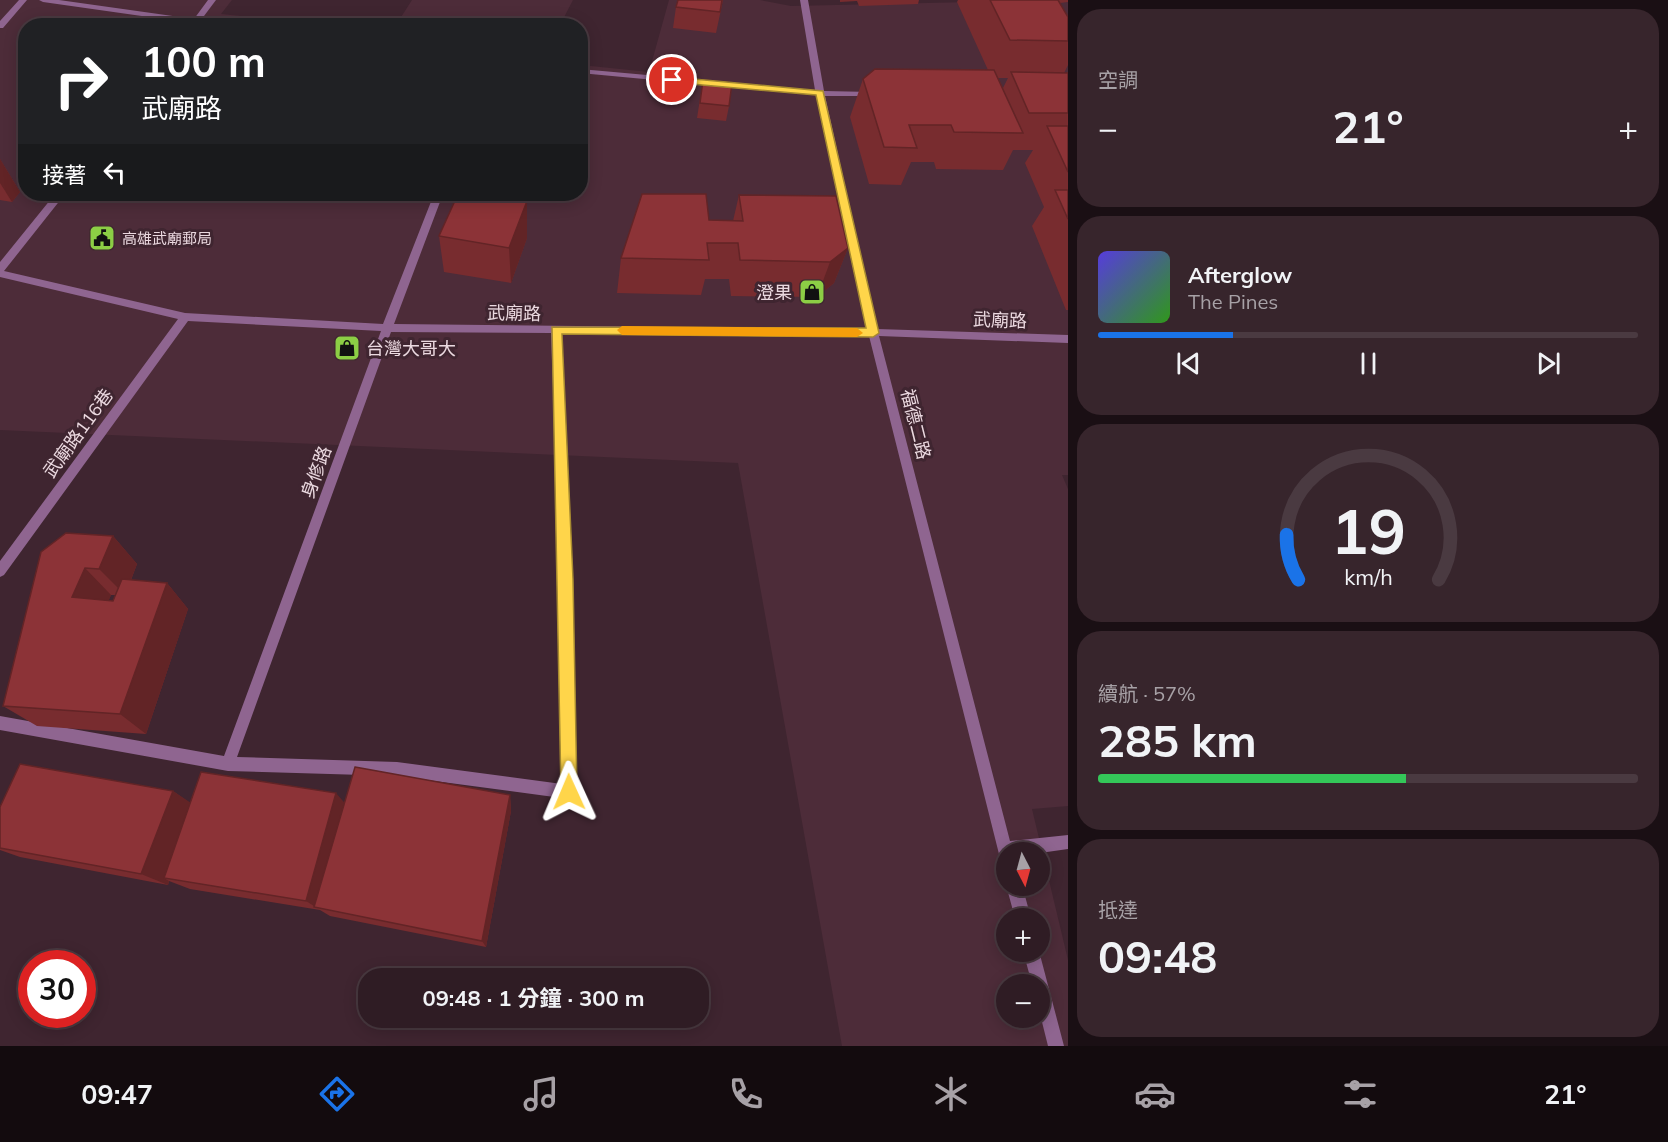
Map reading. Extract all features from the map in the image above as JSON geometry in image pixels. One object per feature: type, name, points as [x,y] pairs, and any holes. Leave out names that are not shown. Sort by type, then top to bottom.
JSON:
[{"type":"street","points":[[0,26],[23,0]]},
{"type":"street","points":[[43,0],[161,18]]},
{"type":"street","points":[[198,18],[212,0]]},
{"type":"street","name":"福德二路","points":[[804,0],[820,93],[873,333],[1003,842]]},
{"type":"street","points":[[588,73],[820,93],[876,94]]},
{"type":"street","points":[[0,269],[54,201]]},
{"type":"street","name":"身修路","points":[[228,764],[387,328],[436,201]]},
{"type":"street","name":"武廟路","points":[[0,274],[185,317],[387,328],[873,333],[1068,339]]},
{"type":"street","name":"武廟路116巷","points":[[0,571],[185,317]]},
{"type":"street","points":[[0,723],[228,764],[397,769],[569,792],[566,579],[556,330]]},
{"type":"street","points":[[1050,845],[1068,842]]},
{"type":"street","points":[[1034,962],[1056,1046]]},
{"type":"shaded area","points":[[0,0],[232,0],[221,14],[262,18],[18,18],[18,201],[588,201],[588,66],[649,72],[669,0],[760,0],[791,6],[1068,0],[1068,475],[1062,475],[1068,489],[1068,806],[1032,809],[1040,842],[996,842],[996,896],[1050,896],[1050,884],[1068,960],[1068,1046],[842,1046],[738,463],[0,430]]},
{"type":"shaded area","points":[[412,0],[573,0],[564,18],[400,18]]},
{"type":"building","points":[[678,0],[722,0],[720,12],[676,7]]},
{"type":"building","points":[[990,0],[1058,0],[1068,17],[1068,41],[1010,40]]},
{"type":"building","points":[[875,69],[994,70],[1023,133],[954,132],[951,125],[909,125],[917,148],[884,147],[863,79]]},
{"type":"building","points":[[1011,72],[1068,73],[1068,113],[1029,113]]},
{"type":"building","points":[[703,80],[732,83],[729,106],[700,103]]},
{"type":"building","points":[[1047,126],[1068,126],[1068,172]]},
{"type":"building","points":[[1055,190],[1068,190],[1068,219]]},
{"type":"building","points":[[642,194],[706,194],[709,220],[743,221],[739,195],[836,196],[848,248],[830,262],[740,260],[738,243],[707,243],[709,260],[621,258]]},
{"type":"building","points":[[455,201],[527,201],[509,248],[439,236]]},
{"type":"building","points":[[66,533],[113,536],[99,569],[85,568],[72,597],[113,601],[122,579],[167,583],[120,714],[3,706],[41,552]]},
{"type":"building","points":[[20,764],[173,791],[141,874],[0,848],[0,807]]},
{"type":"building","points":[[355,767],[510,795],[482,941],[314,907]]},
{"type":"building","points":[[201,772],[336,793],[306,901],[164,878]]},
{"type":"slow traffic","points":[[622,330],[857,333]]},
{"type":"place","name":"高雄武廟郵局","points":[[102,238]]},
{"type":"place","name":"澄果","points":[[812,292]]},
{"type":"place","name":"台灣大哥大","points":[[347,348]]},
{"type":"route","points":[[569,792],[566,579],[556,330],[873,333],[820,93],[672,80]]}]
